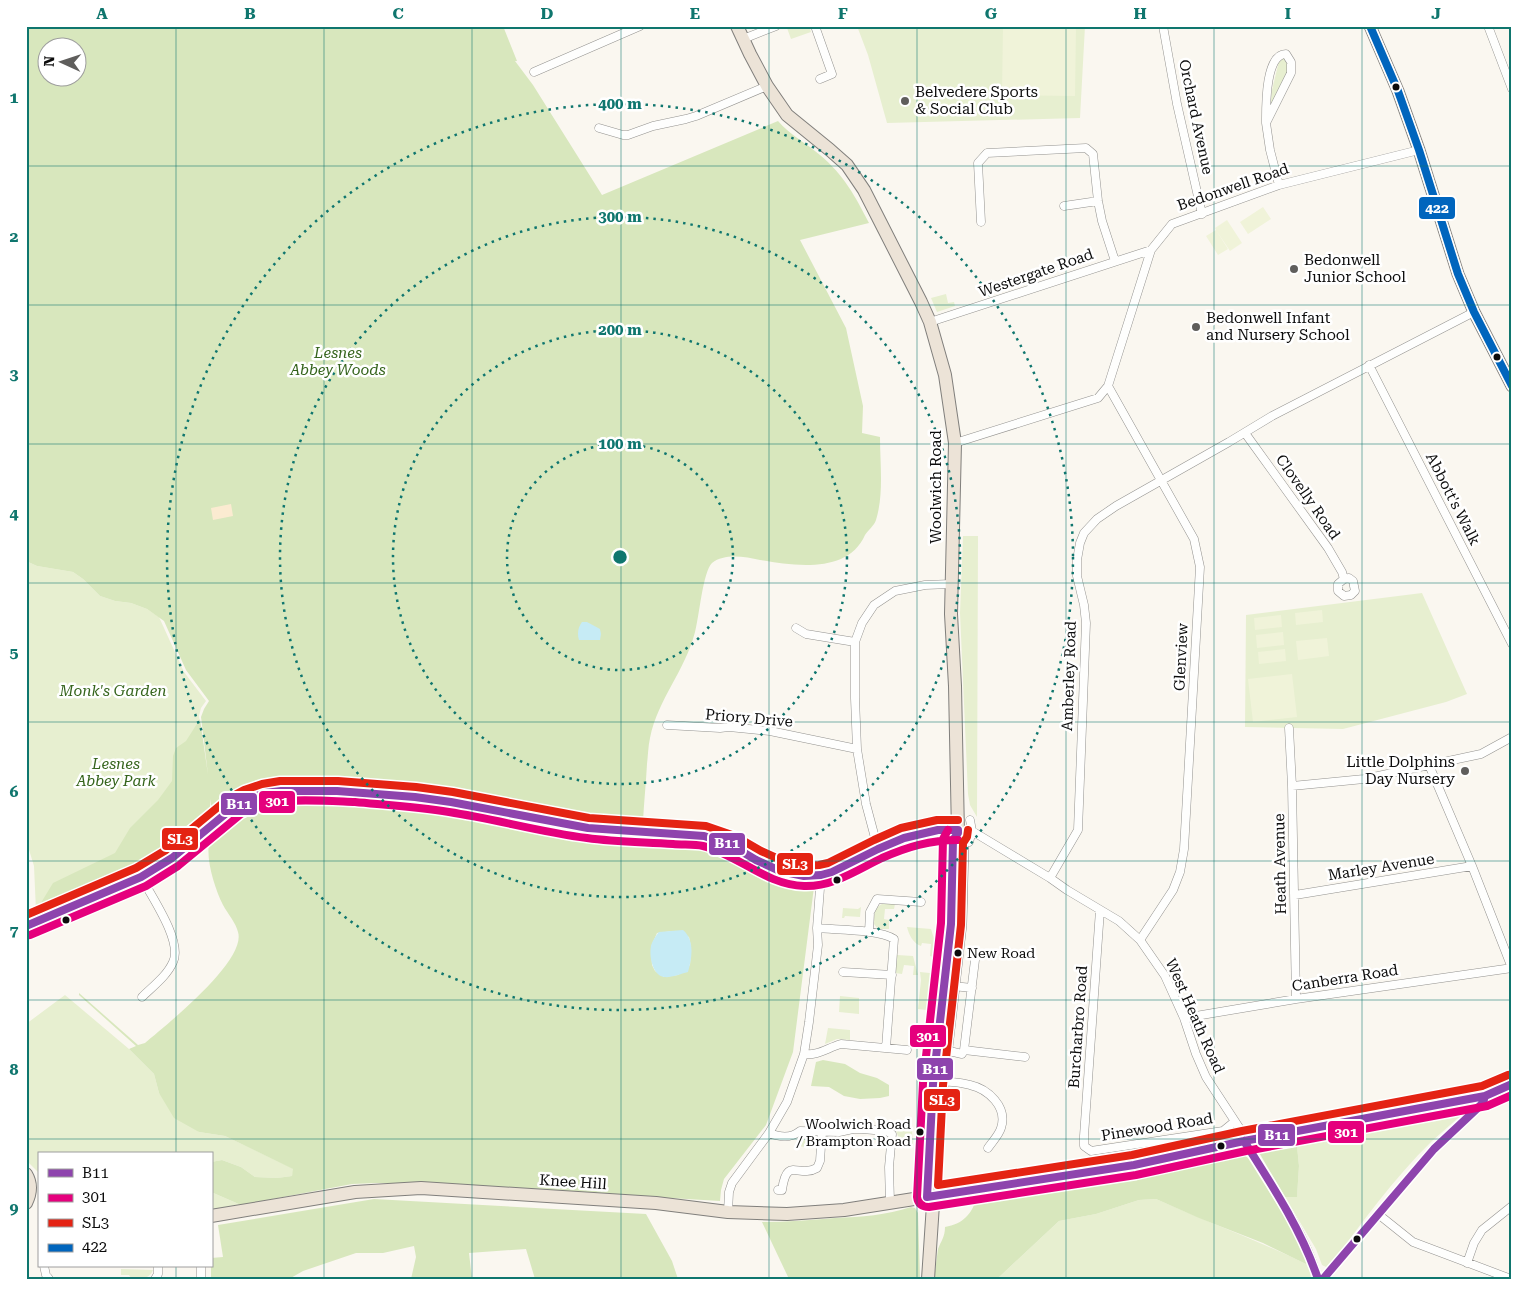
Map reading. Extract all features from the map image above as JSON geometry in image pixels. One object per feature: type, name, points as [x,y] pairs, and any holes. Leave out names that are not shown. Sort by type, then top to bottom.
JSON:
[{"type":"main road","name":"Woolwich Road","points":[[737,26],[767,86],[786,115],[847,165],[864,190],[906,270],[930,322],[945,375],[955,443],[950,614],[955,686],[958,831],[962,843],[960,924],[944,1050],[926,1242],[929,1255],[928,1279]]},
{"type":"main road","name":"Woolwich Road","points":[[930,1197],[933,1084],[951,924],[953,840],[958,831]]},
{"type":"main road","points":[[26,1173],[38,1182]]},
{"type":"main road","points":[[26,1173],[30,1184],[30,1193],[26,1205]]},
{"type":"main road","name":"Knee Hill","points":[[212,1216],[355,1192],[421,1188],[656,1203],[728,1212],[787,1214],[844,1210],[930,1197]]},
{"type":"street","points":[[534,72],[640,26]]},
{"type":"street","points":[[743,39],[776,26]]},
{"type":"street","points":[[814,26],[836,73],[820,79]]},
{"type":"street","name":"Orchard Avenue","points":[[1163,26],[1202,214]]},
{"type":"street","points":[[1370,26],[1398,91],[1419,150],[1458,274],[1474,312],[1512,386]]},
{"type":"street","points":[[1488,26],[1512,89]]},
{"type":"street","points":[[1266,123],[1291,73],[1291,62],[1286,54],[1280,54],[1276,58],[1271,71],[1266,102],[1266,123],[1270,150],[1279,185]]},
{"type":"street","points":[[599,128],[628,135],[653,126],[691,117],[767,86]]},
{"type":"street","points":[[981,222],[978,163],[987,153],[1086,148],[1093,154],[1102,221],[1115,261]]},
{"type":"street","name":"Bedonwell Road","points":[[1108,386],[1151,250],[1172,224],[1279,185],[1419,150]]},
{"type":"street","points":[[1064,206],[1098,201]]},
{"type":"street","name":"Westergate Road","points":[[930,322],[1151,250]]},
{"type":"street","name":"Amberley Road","points":[[1050,878],[1078,830],[1086,623],[1076,567],[1080,543],[1084,534],[1097,518],[1116,506],[1276,413],[1474,312]]},
{"type":"street","name":"Abbott's Walk","points":[[1369,365],[1512,644]]},
{"type":"street","points":[[955,443],[1098,398],[1108,386]]},
{"type":"street","name":"Glenview","points":[[1108,386],[1194,540],[1200,567],[1184,849],[1180,872],[1173,890],[1140,940]]},
{"type":"street","name":"Clovelly Road","points":[[1246,432],[1328,548],[1344,579]]},
{"type":"street","points":[[878,848],[866,804],[857,749],[855,642],[862,623],[874,605],[895,591],[925,585],[951,584]]},
{"type":"street","points":[[796,628],[806,634],[855,642]]},
{"type":"street","name":"Priory Drive","points":[[667,725],[729,727],[770,731],[857,749]]},
{"type":"street","name":"Heath Avenue","points":[[1289,728],[1295,896],[1296,999]]},
{"type":"street","points":[[1292,786],[1364,779],[1480,754],[1512,737]]},
{"type":"street","points":[[1429,765],[1472,866],[1512,968]]},
{"type":"street","points":[[27,925],[142,877],[172,858],[235,806],[248,799],[265,793],[288,790],[337,791],[415,797],[588,828],[704,836],[731,845],[756,860],[780,871],[804,876],[832,872],[878,848],[913,835],[938,830],[958,831]]},
{"type":"street","points":[[970,820],[972,831],[970,842]]},
{"type":"street","name":"West Heath Road","points":[[972,831],[1119,921],[1140,940],[1165,976],[1184,1018],[1206,1077],[1242,1132],[1244,1140],[1296,1226],[1314,1262],[1318,1279]]},
{"type":"street","name":"Marley Avenue","points":[[1295,896],[1472,866]]},
{"type":"street","points":[[728,1212],[729,1192],[732,1183],[769,1133],[787,1102],[804,1054],[818,945],[817,928],[821,875]]},
{"type":"street","points":[[142,877],[173,936],[176,949],[174,961],[167,972],[142,997]]},
{"type":"street","points":[[868,932],[870,912],[877,899],[920,902]]},
{"type":"street","name":"Burcharbro Road","points":[[1084,1146],[1100,910]]},
{"type":"street","points":[[817,928],[868,932],[889,936],[894,939],[886,1048]]},
{"type":"street","points":[[944,1050],[962,1054],[964,1050],[975,960]]},
{"type":"street","name":"Canberra Road","points":[[1184,1018],[1296,999],[1512,968]]},
{"type":"street","points":[[843,972],[892,975]]},
{"type":"street","points":[[953,986],[972,988]]},
{"type":"street","points":[[804,1054],[812,1055],[841,1044],[907,1050]]},
{"type":"street","points":[[964,1050],[1025,1057]]},
{"type":"street","points":[[942,1082],[965,1083],[976,1086],[995,1100],[1000,1107],[1003,1120],[999,1132],[988,1148]]},
{"type":"street","points":[[930,1197],[1124,1166],[1244,1140],[1485,1096],[1512,1084]]},
{"type":"street","points":[[1324,1279],[1434,1149],[1483,1103],[1485,1096]]},
{"type":"street","name":"Pinewood Road","points":[[1084,1146],[1091,1151],[1223,1131],[1234,1122]]},
{"type":"street","points":[[769,1133],[788,1137],[794,1136],[800,1131],[839,1132],[862,1129],[886,1131],[892,1134],[889,1167],[890,1202]]},
{"type":"street","points":[[778,1190],[782,1190],[786,1173],[789,1171],[811,1171],[817,1168],[820,1161],[822,1131]]},
{"type":"street","points":[[1467,1263],[1474,1243],[1482,1230],[1512,1206]]},
{"type":"street","points":[[1378,1214],[1412,1242],[1511,1279]]},
{"type":"green space","name":"Lesnes Abbey Woods","points":[[26,26],[503,26],[517,61],[515,61],[533,85],[602,195],[778,121],[836,170],[854,195],[869,223],[800,240],[846,328],[863,406],[862,433],[880,437],[881,489],[876,520],[857,548],[833,562],[804,565],[729,557],[712,563],[706,575],[697,625],[691,646],[659,710],[650,738],[643,821],[594,818],[424,788],[277,778],[256,783],[236,792],[212,813],[210,799],[210,815],[177,844],[135,869],[36,911],[53,883],[115,853],[130,828],[158,800],[172,781],[173,756],[176,748],[186,741],[200,719],[208,775],[201,717],[209,701],[186,670],[164,621],[147,609],[131,603],[115,601],[100,596],[73,572],[37,566],[26,561]]},
{"type":"green space","points":[[792,26],[809,26],[811,32],[791,39],[787,28]]},
{"type":"green space","points":[[857,26],[1085,26],[1080,118],[887,123],[868,55]]},
{"type":"green space","points":[[1003,26],[1076,26],[1075,96],[1002,95]]},
{"type":"green space","points":[[1284,58],[1288,62],[1289,70],[1270,109],[1272,90],[1279,61]]},
{"type":"green space","points":[[1263,207],[1271,219],[1248,234],[1240,222]]},
{"type":"green space","points":[[1227,220],[1242,243],[1230,251],[1215,228]]},
{"type":"green space","points":[[1216,230],[1228,249],[1218,255],[1206,236]]},
{"type":"green space","points":[[946,294],[948,303],[954,302],[955,306],[937,312],[931,298]]},
{"type":"green space","points":[[963,536],[978,536],[977,817],[970,805],[968,794],[960,613]]},
{"type":"green space","name":"Lesnes Abbey Park","points":[[26,561],[37,566],[73,572],[100,596],[115,601],[131,603],[147,609],[159,617],[184,672],[206,701],[201,708],[199,716],[208,778],[210,812],[210,815],[177,844],[135,869],[36,911],[34,866],[26,840]]},
{"type":"green space","points":[[1422,593],[1467,694],[1446,702],[1343,729],[1245,727],[1246,615]]},
{"type":"green space","points":[[1322,610],[1323,622],[1296,625],[1295,613]]},
{"type":"green space","points":[[1281,615],[1282,627],[1255,630],[1254,618]]},
{"type":"green space","points":[[1283,632],[1284,645],[1257,648],[1256,635]]},
{"type":"green space","points":[[1327,638],[1329,656],[1298,660],[1296,641]]},
{"type":"green space","points":[[1285,649],[1286,661],[1259,664],[1258,652]]},
{"type":"green space","points":[[1292,674],[1297,717],[1253,722],[1248,679]]},
{"type":"green space","points":[[280,800],[422,808],[592,837],[706,846],[778,882],[809,884],[814,887],[793,1052],[766,1125],[724,1179],[720,1201],[440,1184],[352,1184],[241,1205],[212,1192],[212,1162],[222,1160],[241,1167],[255,1177],[277,1178],[292,1176],[293,1169],[225,1136],[199,1132],[174,1118],[159,1093],[154,1074],[129,1049],[136,1046],[79,993],[138,1045],[145,1043],[203,992],[230,959],[237,944],[238,932],[223,905],[214,883],[208,850],[209,843],[246,810],[262,803]],"holes":[[[673,931],[689,937],[691,947],[690,965],[678,975],[664,977],[655,971],[652,965],[651,947],[657,933]]]},
{"type":"green space","points":[[884,903],[895,904],[894,909],[885,909],[884,919],[889,920],[889,929],[878,929],[874,924],[876,909]]},
{"type":"green space","points":[[861,907],[860,917],[845,916],[842,918],[843,908],[858,909]]},
{"type":"green space","points":[[907,927],[931,929],[935,942],[933,957],[930,956],[931,944],[922,943],[921,946],[918,945]]},
{"type":"green space","points":[[897,955],[913,956],[918,975],[913,975],[914,966],[904,965],[902,974],[895,973]]},
{"type":"green space","points":[[920,972],[939,974],[935,1011],[918,1009]]},
{"type":"green space","points":[[65,995],[129,1049],[154,1074],[159,1093],[199,1132],[225,1136],[294,1169],[292,1176],[277,1178],[255,1177],[241,1167],[222,1160],[212,1162],[212,1152],[38,1152],[38,1172],[26,1160],[26,1024]]},
{"type":"green space","points":[[840,996],[859,998],[859,1014],[839,1012]]},
{"type":"green space","points":[[828,1028],[850,1030],[850,1040],[837,1039],[825,1044]]},
{"type":"green space","points":[[823,1060],[845,1064],[860,1073],[877,1078],[889,1085],[889,1096],[860,1099],[844,1096],[829,1087],[811,1086],[816,1062]]},
{"type":"green space","points":[[1475,1103],[1432,1141],[1404,1171],[1328,1268],[1322,1265],[1316,1249],[1285,1197],[1297,1196],[1299,1166],[1296,1136]]},
{"type":"green space","points":[[912,1130],[913,1148],[897,1147],[898,1136],[896,1131]]},
{"type":"green space","points":[[812,1134],[817,1140],[816,1147],[799,1146],[800,1135]]},
{"type":"green space","points":[[1296,1136],[1299,1166],[1297,1197],[1285,1197],[1257,1149],[1260,1142]]},
{"type":"green space","points":[[1230,1148],[1239,1151],[1248,1158],[1301,1243],[1310,1266],[1263,1243],[1156,1199],[1139,1200],[1096,1214],[1059,1221],[997,1279],[934,1279],[938,1249],[944,1236],[945,1227],[962,1221],[969,1213],[977,1197],[1135,1171]]},
{"type":"green space","points":[[212,1192],[241,1205],[212,1211]]},
{"type":"green space","points":[[374,1199],[646,1214],[672,1261],[678,1279],[535,1279],[526,1249],[469,1253],[472,1279],[411,1279],[416,1257],[414,1246],[383,1253],[356,1253],[303,1271],[289,1279],[211,1279],[212,1258],[223,1257],[218,1225]]},
{"type":"green space","points":[[1156,1199],[1310,1266],[1311,1279],[997,1279],[1059,1221],[1096,1214],[1139,1200]]},
{"type":"green space","points":[[911,1207],[915,1208],[918,1213],[920,1279],[789,1279],[762,1222],[864,1216]]},
{"type":"green space","points":[[121,1269],[153,1270],[147,1277],[131,1278],[129,1275],[121,1275]]},
{"type":"sand","points":[[231,504],[233,516],[213,520],[211,508]]},
{"type":"water","points":[[582,622],[587,622],[600,629],[600,640],[579,640],[578,631]]},
{"type":"water","points":[[683,930],[687,934],[692,950],[688,972],[664,977],[654,969],[650,950],[653,941],[659,932]]},
{"type":"transit line","name":"422","points":[[1370,26],[1398,91],[1419,150],[1458,274],[1474,312],[1512,386]]},
{"type":"transit line","name":"SL3","points":[[26,915],[136,868],[166,850],[229,798],[244,790],[280,781],[338,781],[416,787],[453,792],[589,818],[706,826],[735,836],[783,861],[805,866],[828,863],[901,828],[937,820],[958,820]]},
{"type":"transit line","name":"B11","points":[[26,926],[141,877],[172,858],[235,806],[265,793],[281,791],[337,791],[415,797],[588,828],[704,836],[731,845],[756,860],[780,871],[804,876],[832,872],[904,838],[938,830],[958,830]]},
{"type":"transit line","name":"301","points":[[30,935],[146,886],[178,866],[241,814],[261,805],[278,801],[335,801],[414,807],[587,838],[700,845],[729,856],[777,881],[804,886],[815,886],[835,881],[882,858],[910,847],[938,841],[958,840]]},
{"type":"transit line","name":"301","points":[[948,830],[943,839],[941,923],[923,1083],[917,1197],[918,1202],[922,1206],[929,1207],[1136,1175],[1246,1151],[1487,1106],[1512,1095]]},
{"type":"transit line","name":"B11","points":[[958,830],[953,840],[951,924],[933,1084],[927,1197],[1134,1165],[1244,1141],[1485,1096],[1512,1084]]},
{"type":"transit line","name":"SL3","points":[[968,830],[967,837],[963,843],[961,925],[943,1085],[938,1185],[1132,1155],[1242,1131],[1482,1086],[1508,1075]]},
{"type":"transit line","name":"B11","points":[[1323,1279],[1434,1149],[1483,1103],[1485,1096]]},
{"type":"transit line","name":"B11","points":[[1244,1141],[1294,1225],[1318,1279]]},
{"type":"place","name":"Belvedere Sports & Social Club","points":[[905,101]]},
{"type":"place","name":"Bedonwell Junior School","points":[[1294,269]]},
{"type":"place","name":"Bedonwell Infant and Nursery School","points":[[1196,327]]},
{"type":"place","name":"Little Dolphins Day Nursery","points":[[1465,771]]},
{"type":"place","name":"New Road","points":[[958,953]]},
{"type":"place","name":"Woolwich Road / Brampton Road","points":[[920,1132]]},
{"type":"park label","name":"Monk's Garden","points":[[113,691]]}]
